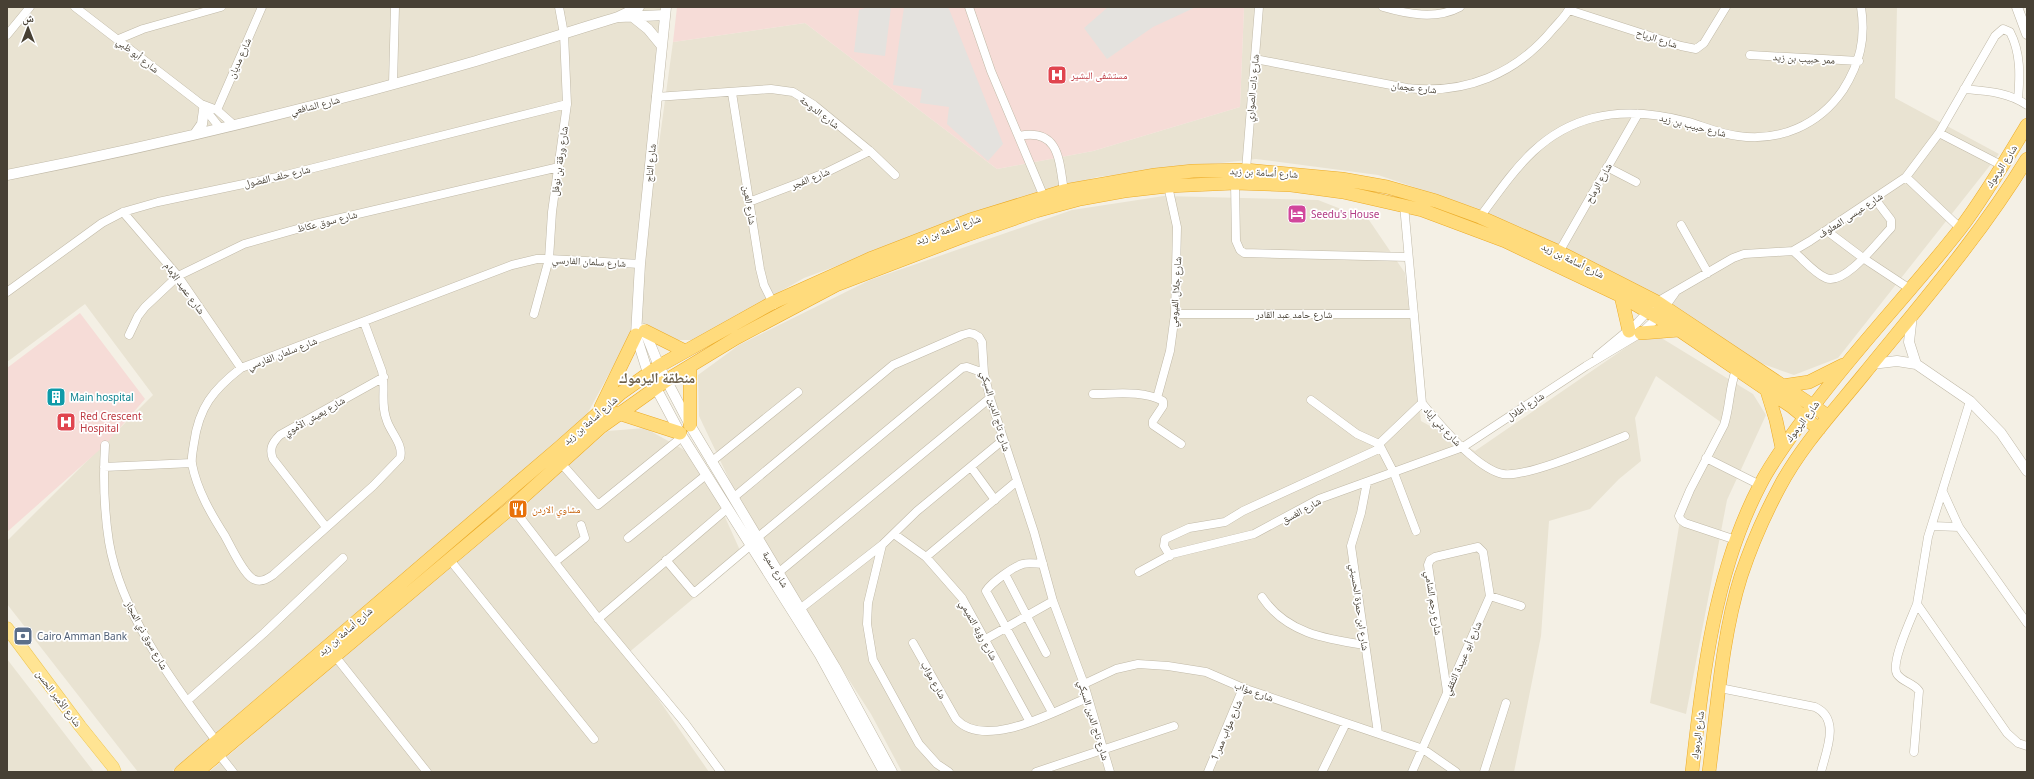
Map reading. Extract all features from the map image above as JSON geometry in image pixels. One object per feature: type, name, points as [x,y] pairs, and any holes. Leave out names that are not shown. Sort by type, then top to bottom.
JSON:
[{"type":"highway","name":"شارع اليرموك","points":[[1692,772],[1705,670],[1720,591],[1736,540],[1760,484],[1782,448],[1805,416],[1960,228],[2003,166],[2027,125]]},
{"type":"highway","name":"شارع اليرموك","points":[[1709,772],[1732,610],[1741,577],[1756,537],[1779,487],[1828,416],[1951,267],[2013,182],[2027,159]]},
{"type":"highway","name":"شارع أسامة بن زيد","points":[[197,772],[217,747],[560,447],[600,410],[648,373],[684,351],[772,303],[838,272],[970,220],[1064,190],[1155,175],[1192,171],[1246,170],[1342,178],[1387,187],[1436,201],[1480,217],[1559,252],[1662,304],[1828,416]]},
{"type":"highway","name":"شارع أسامة بن زيد","points":[[180,772],[217,747],[335,656],[512,507],[560,462],[618,413],[667,380],[779,314],[836,285],[1036,211],[1109,193],[1168,186],[1235,183],[1290,185],[1342,192],[1404,205],[1454,221],[1505,241],[1621,296],[1679,330],[1805,416],[1819,429]]},
{"type":"highway","points":[[1621,296],[1635,332],[1679,330]]},
{"type":"highway","points":[[600,410],[641,333],[684,351]]},
{"type":"highway","points":[[1782,386],[1809,382],[1848,362]]},
{"type":"highway","points":[[618,413],[684,431],[690,366]]},
{"type":"highway","points":[[1767,391],[1776,420],[1782,448]]},
{"type":"highway","points":[[1700,708],[1717,711]]},
{"type":"main road","name":"شارع الأمير الحسن","points":[[7,628],[80,726],[117,770]]},
{"type":"street","points":[[7,35],[30,7]]},
{"type":"street","name":"شارع أبو ظبي","points":[[75,7],[118,39],[203,107],[220,128]]},
{"type":"street","points":[[118,39],[142,29],[221,7]]},
{"type":"street","name":"شارع مديان","points":[[217,110],[262,7]]},
{"type":"street","points":[[393,84],[395,7]]},
{"type":"street","name":"شارع ورقة بن نوفل","points":[[534,314],[549,259],[552,212],[567,104],[564,34],[558,7]]},
{"type":"street","name":"شارع الشافعي","points":[[7,175],[234,125],[393,84],[564,34],[618,17],[639,7]]},
{"type":"street","points":[[969,7],[991,71],[1044,197]]},
{"type":"street","name":"شارع ذات الصواري","points":[[1246,170],[1259,7]]},
{"type":"street","points":[[1383,7],[1431,15],[1460,7]]},
{"type":"street","name":"شارع الرياح","points":[[1569,9],[1681,46],[1696,49],[1704,43],[1726,7]]},
{"type":"street","name":"شارع حبيب بن زيد","points":[[1480,217],[1523,160],[1546,139],[1570,125],[1593,118],[1611,114],[1638,114],[1670,118],[1738,136],[1769,137],[1794,131],[1813,121],[1828,109],[1841,92],[1859,61],[1863,35],[1861,7]]},
{"type":"street","points":[[2017,8],[2027,19]]},
{"type":"street","points":[[2017,8],[2027,34]]},
{"type":"street","name":"شارع عجمان","points":[[1255,59],[1407,88],[1429,90],[1449,89],[1469,85],[1497,73],[1524,57],[1542,42],[1569,9]]},
{"type":"street","name":"شارع الشافعي","points":[[618,17],[633,17],[666,11]]},
{"type":"street","name":"شارع التاج","points":[[648,373],[641,333],[637,320],[640,264],[666,11]]},
{"type":"street","points":[[633,17],[648,29],[662,46]]},
{"type":"street","name":"شارع عيسى المعلوف","points":[[1662,304],[1675,293],[1733,258],[1744,254],[1793,251],[1874,200],[1906,177],[1939,133],[1998,32],[2005,29],[2012,34],[2018,57],[2020,75],[2018,99]]},
{"type":"street","name":"ممر حبيب بن زيد","points":[[1750,55],[1859,61]]},
{"type":"street","name":"شارع الدوحة","points":[[656,97],[732,93],[771,89],[793,92],[814,105],[870,151],[895,175]]},
{"type":"street","points":[[1964,89],[2003,94],[2018,99],[2027,105]]},
{"type":"street","name":"شارع العين","points":[[732,93],[760,269],[764,285],[779,314]]},
{"type":"street","name":"شارع حلف الفضول","points":[[7,292],[102,223],[124,212],[158,202],[282,176],[567,104]]},
{"type":"street","points":[[195,134],[202,124],[203,107]]},
{"type":"street","name":"شارع أبو ظبي","points":[[203,107],[217,110],[234,125]]},
{"type":"street","name":"شارع الرماح","points":[[1559,252],[1638,114]]},
{"type":"street","points":[[1939,133],[2003,166]]},
{"type":"street","points":[[1019,136],[1039,136],[1051,143],[1057,150],[1064,190]]},
{"type":"street","name":"شارع الفجر","points":[[749,202],[824,174],[870,151]]},
{"type":"street","name":"شارع سوق عكاظ","points":[[129,335],[146,307],[178,276],[226,252],[263,237],[486,183],[559,167]]},
{"type":"street","points":[[1607,167],[1636,182]]},
{"type":"street","points":[[1906,177],[1960,228]]},
{"type":"street","points":[[1235,183],[1236,241],[1240,250],[1244,253],[1408,256]]},
{"type":"street","name":"شارع جلال الفيومي","points":[[1157,398],[1170,351],[1174,314],[1178,227],[1168,186]]},
{"type":"street","points":[[1793,251],[1822,276],[1831,280],[1842,276],[1863,258],[1892,225],[1891,220],[1874,200]]},
{"type":"street","name":"شارع بني إياد","points":[[1404,205],[1422,403],[1435,418],[1463,447],[1486,466],[1503,474],[1513,474],[1545,466],[1625,436]]},
{"type":"street","name":"شارع عميد الإمام","points":[[124,212],[178,276],[241,368]]},
{"type":"street","points":[[1681,225],[1708,273]]},
{"type":"street","points":[[1827,230],[1863,258],[1910,289]]},
{"type":"street","name":"شارع سلمان الفارسي","points":[[384,377],[383,411],[401,447],[400,458],[273,575],[260,581],[252,578],[216,522],[200,490],[192,463],[197,422],[203,408],[221,384],[241,368],[512,265],[537,259],[640,264]]},
{"type":"street","name":"شارع أطلال","points":[[1463,447],[1635,332],[1662,304]]},
{"type":"street","points":[[1913,312],[1909,342],[1916,364]]},
{"type":"street","name":"شارع حامد عبد القادر","points":[[1174,314],[1414,314]]},
{"type":"street","name":"شارع أطلال","points":[[1586,366],[1635,332],[1653,315]]},
{"type":"street","points":[[364,322],[384,377]]},
{"type":"street","name":"شارع التاج","points":[[641,333],[659,366]]},
{"type":"street","name":"شارع تاج الدين السبكي","points":[[733,498],[896,364],[969,333],[979,337],[982,342],[984,373],[990,398],[1034,532],[1054,601],[1084,684],[1110,772]]},
{"type":"street","points":[[1872,364],[1897,361],[1916,364],[1970,401],[2001,432],[2027,471]]},
{"type":"street","name":"شارع سمية","points":[[659,366],[667,380],[684,431],[712,462],[733,498],[754,541],[842,694],[884,772]]},
{"type":"street","points":[[666,560],[694,593],[754,541],[962,368],[967,367],[984,373]]},
{"type":"street","points":[[1736,370],[1731,385],[1727,417],[1682,508],[1680,518],[1685,523],[1736,540]]},
{"type":"street","name":"شارع سمية","points":[[648,373],[655,388],[684,431],[706,475],[728,508],[778,573],[861,712],[892,772]]},
{"type":"street","name":"شارع يعيش الأموي","points":[[326,527],[273,459],[271,447],[273,441],[280,435],[384,377]]},
{"type":"street","points":[[712,462],[798,392]]},
{"type":"street","points":[[1093,394],[1138,393],[1163,401],[1163,406],[1153,421],[1153,425],[1181,444]]},
{"type":"street","points":[[778,573],[990,398]]},
{"type":"street","points":[[1311,400],[1357,434],[1380,446],[1394,473],[1416,531]]},
{"type":"street","points":[[1914,752],[1919,691],[1914,685],[1898,675],[1896,671],[1899,652],[1917,604],[1925,549],[1970,401]]},
{"type":"street","points":[[1170,556],[1164,543],[1165,539],[1189,528],[1225,522],[1243,511],[1380,446],[1422,403]]},
{"type":"street","points":[[560,462],[598,506],[684,431]]},
{"type":"street","points":[[800,609],[882,545],[917,511],[1003,440]]},
{"type":"street","name":"شارع سوق ذي المجاز","points":[[105,445],[104,467],[106,514],[109,544],[117,573],[138,624],[234,772]]},
{"type":"street","name":"شارع الغسق","points":[[1139,572],[1170,556],[1254,534],[1319,499],[1463,447]]},
{"type":"street","points":[[1706,458],[1760,484]]},
{"type":"street","points":[[104,467],[192,463]]},
{"type":"street","points":[[971,467],[995,500]]},
{"type":"street","points":[[628,538],[706,475]]},
{"type":"street","points":[[926,558],[1017,481]]},
{"type":"street","name":"شارع ابن حمزة الحسيني","points":[[1366,482],[1361,513],[1351,546],[1378,733]]},
{"type":"street","points":[[1943,492],[1959,527],[2027,624]]},
{"type":"street","points":[[512,507],[598,618],[688,727],[721,772]]},
{"type":"street","points":[[598,618],[728,508]]},
{"type":"street","points":[[556,562],[584,538],[581,525]]},
{"type":"street","points":[[1932,526],[1959,527]]},
{"type":"street","name":"شارع رؤبة التميمي","points":[[894,534],[926,558],[962,598],[1030,722]]},
{"type":"street","points":[[882,545],[868,603],[867,624],[873,660],[918,744],[937,764],[949,772]]},
{"type":"street","name":"شارع رجم الشامي","points":[[1447,691],[1428,565],[1430,560],[1435,557],[1478,547],[1483,552],[1490,596]]},
{"type":"street","points":[[187,701],[264,633],[343,558]]},
{"type":"street","points":[[450,560],[594,739]]},
{"type":"street","points":[[1043,564],[1023,564],[1005,574],[986,590],[1052,712]]},
{"type":"street","points":[[1005,574],[1046,653]]},
{"type":"street","points":[[1490,596],[1521,606]]},
{"type":"street","name":"شارع أبو عبيدة الثقفي","points":[[1412,772],[1490,596]]},
{"type":"street","points":[[1262,597],[1274,612],[1295,628],[1315,635],[1365,644]]},
{"type":"street","points":[[984,640],[1054,601]]},
{"type":"street","points":[[1917,604],[2007,733],[2018,743],[2027,746]]},
{"type":"street","name":"شارع مؤاب","points":[[913,643],[960,723],[974,730],[982,732],[1008,728],[1030,722],[1088,698]]},
{"type":"street","points":[[335,656],[427,772]]},
{"type":"street","name":"شارع مؤاب","points":[[1084,684],[1116,669],[1138,664],[1150,664],[1206,672],[1243,688],[1423,749],[1456,772]]},
{"type":"street","name":"شارع مؤاب ممر 1","points":[[1208,772],[1243,688]]},
{"type":"street","points":[[1720,688],[1815,707],[1821,710],[1827,716],[1830,731],[1821,772]]},
{"type":"street","points":[[1484,772],[1506,703]]},
{"type":"street","points":[[1322,772],[1346,723]]},
{"type":"street","points":[[1036,772],[1174,726]]},
{"type":"shaded area","points":[[7,7],[668,7],[634,328],[585,418],[171,772],[138,772],[7,604],[7,541],[153,395],[85,304],[7,362]]},
{"type":"shaded area","name":"مستشفى البشير","points":[[677,7],[1244,7],[1240,107],[1093,151],[997,169],[805,23],[673,42]]},
{"type":"shaded area","points":[[868,7],[891,7],[885,56],[854,52],[859,10]]},
{"type":"shaded area","points":[[904,7],[947,7],[949,9],[1003,144],[988,161],[947,124],[949,107],[920,103],[922,89],[893,85]]},
{"type":"shaded area","points":[[1108,7],[1196,7],[1153,27],[1107,59],[1084,28]]},
{"type":"shaded area","points":[[1244,7],[1897,7],[1895,98],[1999,154],[1838,358],[1794,375],[1754,361],[1482,210],[1378,175],[1256,159],[1097,177],[995,208],[804,278],[695,340],[672,340],[652,334],[641,321],[645,246],[673,42],[805,23],[997,169],[1093,151],[1240,107]]},
{"type":"shaded area","points":[[1164,196],[1318,200],[1369,220],[1405,273],[1421,421],[1475,451],[1650,331],[1753,394],[1766,415],[1727,500],[1686,714],[1650,703],[1682,508],[1722,423],[1656,376],[1635,418],[1641,461],[1619,479],[1590,509],[1549,521],[1541,636],[1514,772],[902,772],[871,714],[757,538],[699,416],[698,375],[739,345],[870,280],[1072,210]]},
{"type":"shaded area","name":"Red Crescent Hospital","points":[[80,313],[145,399],[105,445],[7,532],[7,368]]},
{"type":"shaded area","points":[[645,428],[695,456],[706,475],[743,557],[627,654],[709,772],[209,772],[608,431]]},
{"type":"shaded area","points":[[7,659],[94,772],[7,772]]},
{"type":"place","name":"مستشفى البشير","points":[[1057,75]]},
{"type":"place","name":"Seedu's House","points":[[1297,214]]},
{"type":"place","name":"Main hospital","points":[[56,397]]},
{"type":"place","name":"Red Crescent Hospital","points":[[66,422]]},
{"type":"place","name":"مشاوي الاردن","points":[[518,509]]},
{"type":"place","name":"Cairo Amman Bank","points":[[23,636]]},
{"type":"district","name":"منطقة اليرموك","points":[[657,377]]}]
